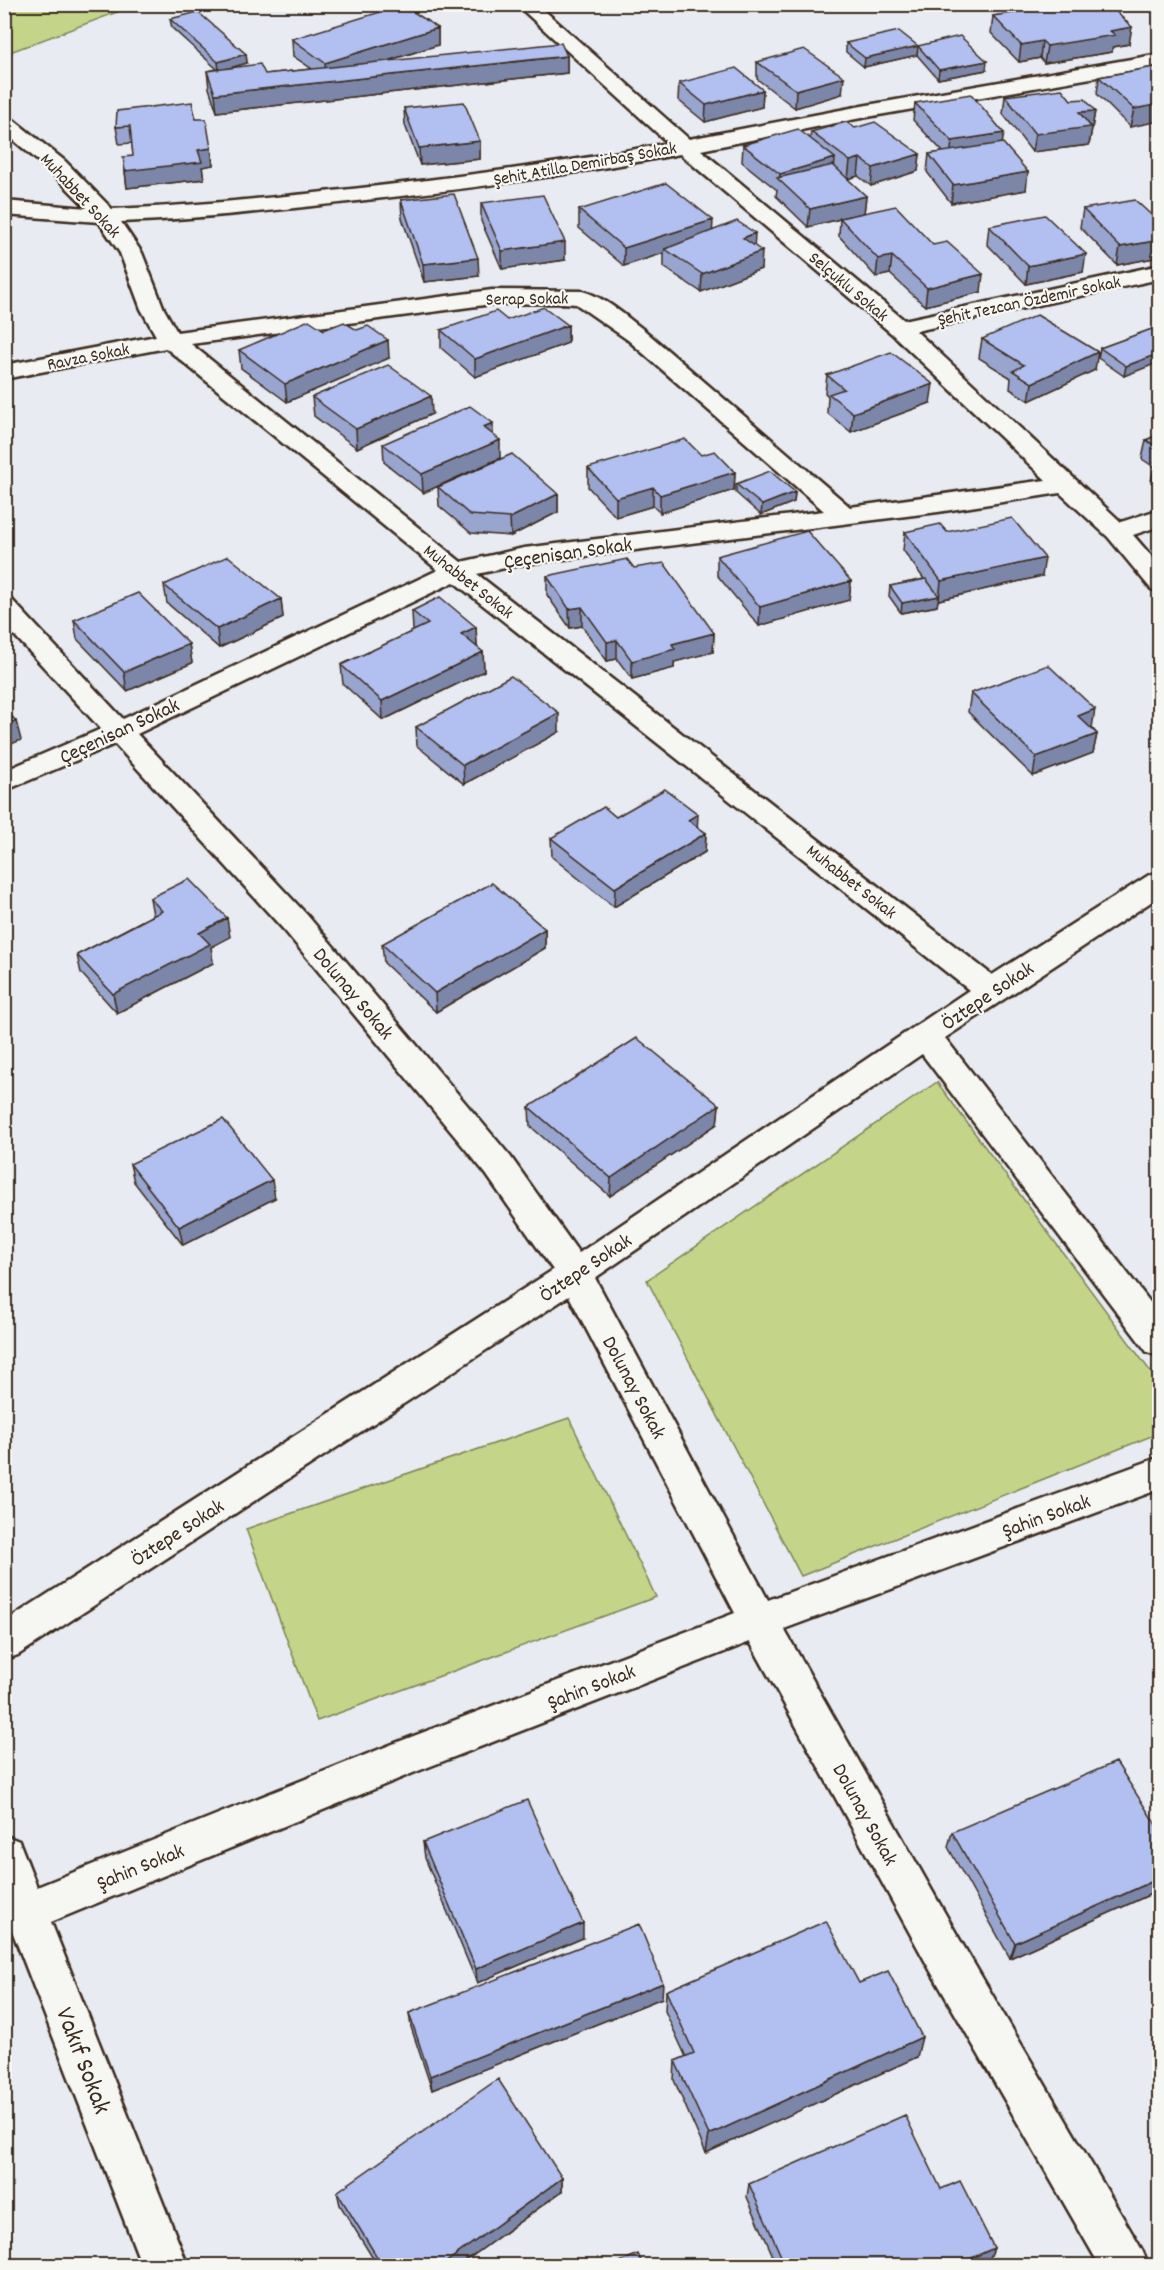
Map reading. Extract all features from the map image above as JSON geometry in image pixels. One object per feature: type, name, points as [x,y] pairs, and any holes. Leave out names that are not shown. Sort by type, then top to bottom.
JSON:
[{"type":"street","name":"Selçuklu Sokak","points":[[525,4],[684,146],[899,328],[1117,532],[1160,583]]},
{"type":"street","name":"Şehit Atilla Demirbaş Sokak","points":[[4,208],[107,216],[202,212],[462,183],[589,165],[845,115],[1160,60]]},
{"type":"street","name":"Muhabbet Sokak","points":[[4,122],[48,158],[107,216],[133,256],[159,327],[171,340],[456,571],[992,991]]},
{"type":"street","name":"Şehit Tezcan Özdemir Sokak","points":[[899,328],[1160,272]]},
{"type":"street","name":"Serap Sokak","points":[[171,340],[492,297],[537,295],[582,298],[636,335],[844,515]]},
{"type":"street","name":"Ravza Sokak","points":[[4,372],[171,340]]},
{"type":"street","name":"Çeçenisan Sokak","points":[[4,782],[118,732],[456,571],[524,556],[1067,484]]},
{"type":"street","points":[[1117,532],[1160,517]]},
{"type":"street","name":"Dolunay Sokak","points":[[4,607],[296,923],[498,1166],[575,1274],[759,1621],[945,1955],[1126,2265]]},
{"type":"street","name":"Öztepe Sokak","points":[[4,1643],[575,1274],[992,991],[1160,882]]},
{"type":"street","points":[[926,1036],[1160,1342]]},
{"type":"street","name":"Şahin Sokak","points":[[28,1911],[404,1758],[759,1621],[1160,1473]]},
{"type":"street","name":"Vakıf Sokak","points":[[4,1855],[28,1911],[165,2265]]},
{"type":"green space","points":[[5,4],[136,4],[136,5],[5,54]]},
{"type":"green space","points":[[937,1082],[1159,1383],[1159,1433],[801,1576],[647,1280]]},
{"type":"green space","points":[[569,1418],[656,1597],[317,1721],[246,1529]]},
{"type":"building","points":[[1070,4],[1108,4],[1132,27],[1110,31],[1115,35],[1047,46],[1042,41],[1021,45],[993,16]]},
{"type":"building","points":[[403,5],[438,28],[325,63],[292,39]]},
{"type":"building","points":[[198,12],[246,54],[218,62],[170,19]]},
{"type":"building","points":[[899,31],[918,46],[865,58],[846,43]]},
{"type":"building","points":[[960,36],[987,61],[939,70],[918,46]]},
{"type":"building","points":[[561,43],[567,56],[215,94],[207,71],[260,64],[265,74]]},
{"type":"building","points":[[804,49],[844,77],[796,90],[757,62]]},
{"type":"building","points":[[1154,67],[1160,72],[1160,104],[1134,109],[1099,77]]},
{"type":"building","points":[[736,68],[763,90],[706,105],[679,83]]},
{"type":"building","points":[[1062,89],[1071,100],[1085,99],[1095,111],[1079,112],[1091,127],[1035,134],[1005,96]]},
{"type":"building","points":[[971,94],[1004,133],[952,141],[915,103]]},
{"type":"building","points":[[192,102],[196,119],[206,119],[211,148],[198,150],[202,162],[125,171],[123,157],[133,156],[130,126],[116,127],[117,111]]},
{"type":"building","points":[[464,102],[480,141],[419,148],[404,108]]},
{"type":"building","points":[[846,122],[855,128],[875,122],[920,154],[873,168],[860,158],[850,161],[811,132]]},
{"type":"building","points":[[798,129],[835,158],[780,174],[743,145]]},
{"type":"building","points":[[1003,143],[1028,172],[953,185],[929,154]]},
{"type":"building","points":[[833,165],[866,196],[810,209],[777,178]]},
{"type":"building","points":[[666,183],[713,220],[624,248],[579,210]]},
{"type":"building","points":[[454,194],[478,258],[423,264],[401,200]]},
{"type":"building","points":[[543,195],[565,242],[502,251],[481,203]]},
{"type":"building","points":[[1135,200],[1160,223],[1160,240],[1120,247],[1083,209]]},
{"type":"building","points":[[896,206],[933,245],[947,242],[983,274],[927,288],[892,256],[878,259],[840,218]]},
{"type":"building","points":[[1045,215],[1086,254],[1028,266],[989,226]]},
{"type":"building","points":[[737,221],[755,233],[743,238],[762,251],[702,274],[665,249]]},
{"type":"building","points":[[544,307],[568,325],[475,359],[441,330],[496,311],[507,320]]},
{"type":"building","points":[[1037,315],[1098,352],[1032,383],[1013,371],[1024,365],[982,339]]},
{"type":"building","points":[[309,320],[324,330],[344,322],[357,330],[368,326],[388,340],[285,384],[239,350]]},
{"type":"building","points":[[1160,326],[1160,353],[1126,366],[1100,348]]},
{"type":"building","points":[[891,352],[933,384],[853,413],[829,394],[844,389],[827,375]]},
{"type":"building","points":[[388,365],[431,396],[356,429],[312,397]]},
{"type":"building","points":[[470,406],[493,423],[483,427],[500,440],[422,474],[383,444]]},
{"type":"building","points":[[1160,434],[1160,449],[1146,440]]},
{"type":"building","points":[[685,439],[701,455],[715,451],[735,472],[660,495],[653,487],[616,498],[588,468]]},
{"type":"building","points":[[512,454],[558,494],[510,518],[470,515],[438,487]]},
{"type":"building","points":[[770,471],[795,492],[762,505],[736,484]]},
{"type":"building","points":[[1012,518],[1045,558],[941,581],[905,532],[940,524],[947,532]]},
{"type":"building","points":[[807,531],[851,581],[760,607],[717,556]]},
{"type":"building","points":[[228,556],[281,599],[217,629],[164,585]]},
{"type":"building","points":[[627,559],[634,568],[664,563],[714,633],[672,644],[675,649],[632,661],[617,640],[607,642],[582,607],[569,609],[547,576]]},
{"type":"building","points":[[926,579],[939,596],[902,603],[890,586]]},
{"type":"building","points":[[138,593],[189,644],[124,672],[74,620]]},
{"type":"building","points":[[440,597],[476,627],[461,634],[483,652],[382,701],[341,665],[428,624],[412,611]]},
{"type":"building","points":[[1048,665],[1095,709],[1078,716],[1097,734],[1036,757],[971,693]]},
{"type":"building","points":[[511,676],[559,713],[463,765],[416,727]]},
{"type":"building","points":[[4,708],[16,721],[4,726]]},
{"type":"building","points":[[665,789],[698,814],[688,820],[706,833],[615,888],[551,838],[604,807],[616,817]]},
{"type":"building","points":[[189,879],[227,918],[199,933],[210,944],[113,994],[77,955],[162,911],[150,898]]},
{"type":"building","points":[[492,883],[545,929],[435,993],[382,944]]},
{"type":"building","points":[[637,1038],[719,1105],[611,1178],[529,1107]]},
{"type":"building","points":[[223,1119],[272,1180],[179,1227],[130,1164]]},
{"type":"building","points":[[1116,1762],[1160,1831],[1160,1878],[1015,1943],[952,1832]]},
{"type":"building","points":[[527,1800],[583,1923],[476,1969],[423,1842]]},
{"type":"building","points":[[826,1921],[859,1983],[888,1971],[922,2037],[709,2135],[675,2061],[694,2053],[666,1991]]},
{"type":"building","points":[[639,1924],[663,1983],[430,2076],[409,2013]]},
{"type":"building","points":[[498,2079],[562,2178],[442,2265],[382,2265],[337,2192]]},
{"type":"building","points":[[905,2115],[941,2189],[960,2181],[994,2248],[956,2265],[785,2265],[749,2184]]},
{"type":"building","points":[[638,2254],[643,2265],[613,2265]]}]
